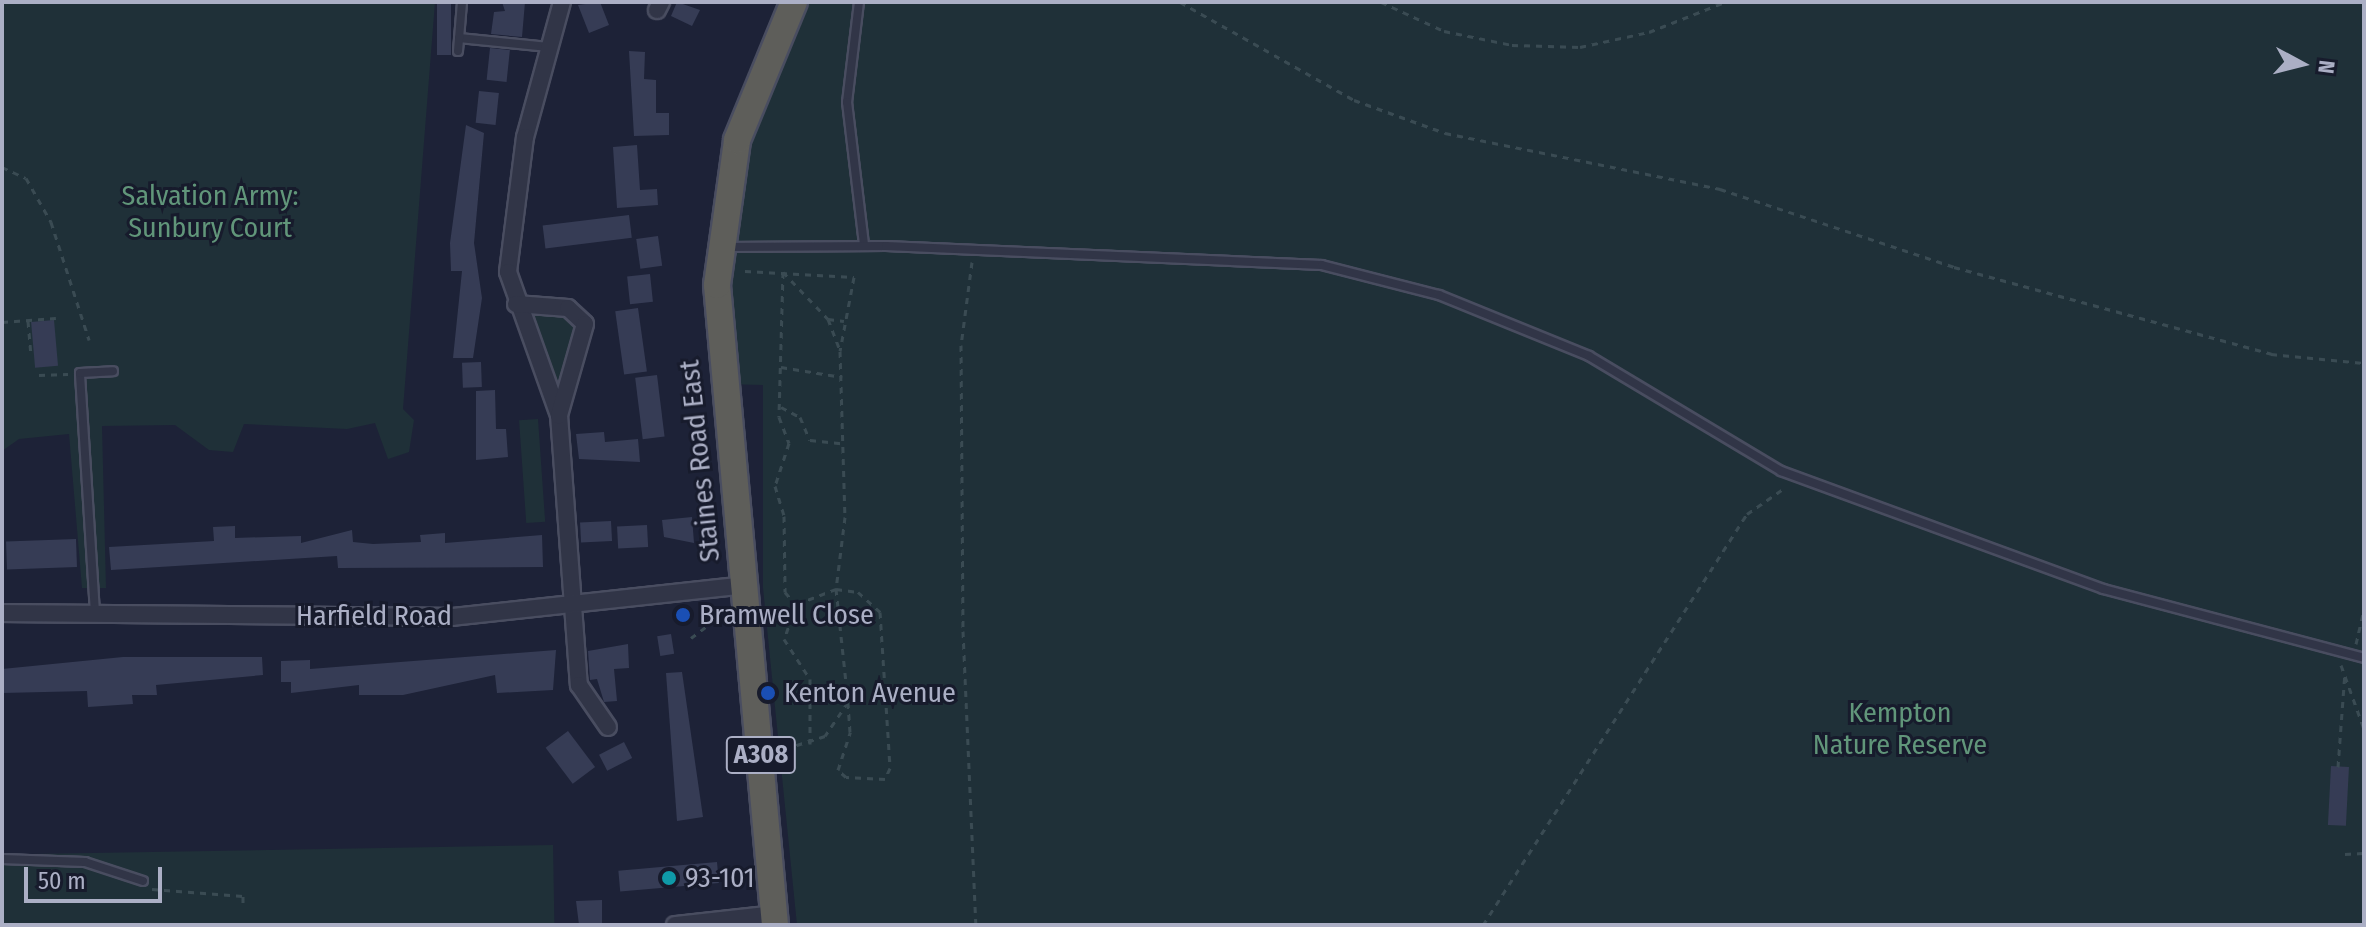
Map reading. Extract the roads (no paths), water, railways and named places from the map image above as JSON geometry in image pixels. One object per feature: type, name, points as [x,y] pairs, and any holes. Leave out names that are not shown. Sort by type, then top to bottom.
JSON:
[{"type":"highway","name":"Staines Road East","points":[[774,920],[761,751],[718,323],[720,246],[737,140],[794,2]]},
{"type":"street","points":[[562,2],[554,47],[512,203],[508,272],[516,304],[559,415],[579,685],[608,727]]},
{"type":"street","points":[[516,304],[568,308],[585,324],[559,415]]},
{"type":"street","name":"Harfield Road","points":[[2,613],[452,617],[572,608],[745,585]]},
{"type":"street","points":[[675,925],[774,920]]},
{"type":"lane","points":[[458,51],[462,2]]},
{"type":"lane","points":[[859,2],[847,102],[864,245]]},
{"type":"lane","points":[[459,38],[554,47]]},
{"type":"lane","points":[[720,246],[864,245],[973,254],[1322,265],[1439,295],[1589,356],[1807,481],[2103,589],[2364,658]]},
{"type":"lane","points":[[95,613],[80,373],[113,371]]},
{"type":"lane","points":[[2,859],[85,862],[143,881]]},
{"type":"place","name":"Bramwell Close","points":[[683,615]]},
{"type":"place","name":"Kenton Avenue","points":[[768,693]]},
{"type":"place","name":"93-101","points":[[669,878]]},
{"type":"park label","name":"Salvation Army: Sunbury Court","points":[[210,212]]},
{"type":"park label","name":"Kempton Nature Reserve","points":[[1900,729]]}]
